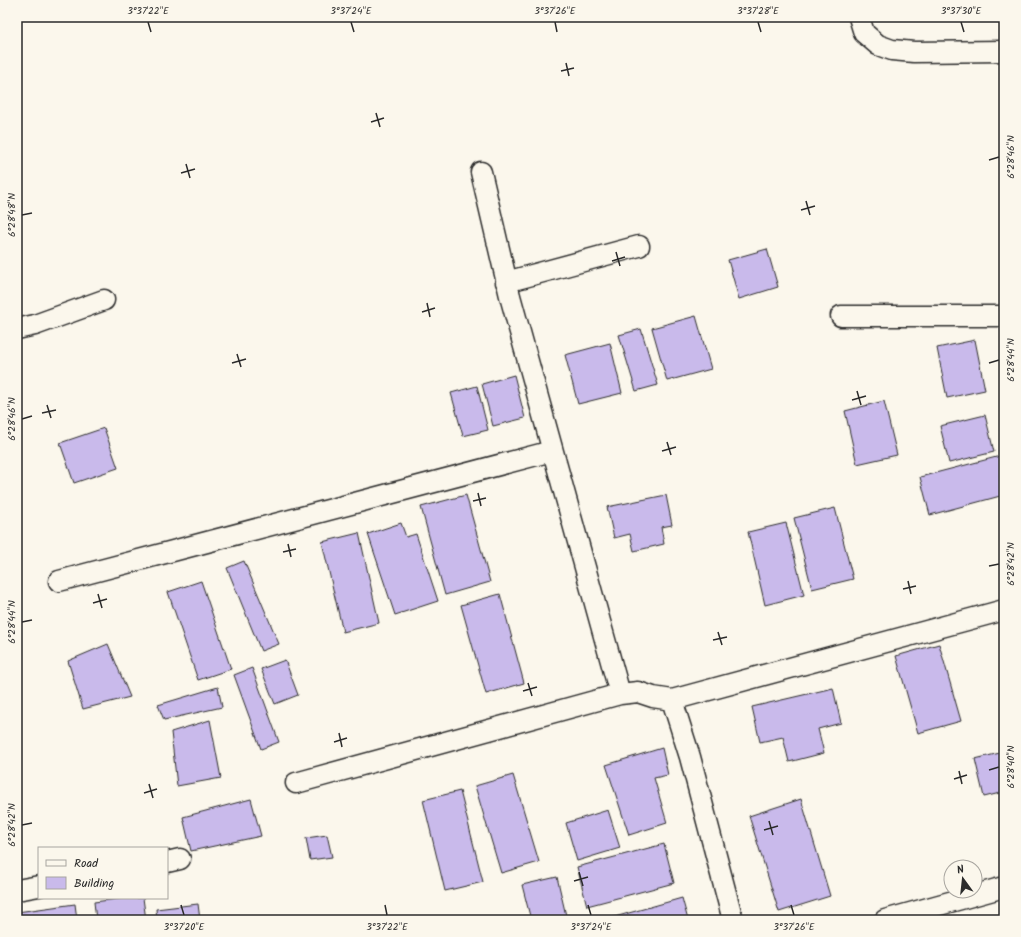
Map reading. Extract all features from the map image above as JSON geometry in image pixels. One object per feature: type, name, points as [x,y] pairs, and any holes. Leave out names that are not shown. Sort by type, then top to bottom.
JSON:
[{"type":"street","points":[[859,17],[864,33],[878,45],[892,50],[914,52],[1004,51]]},
{"type":"street","points":[[480,172],[506,282],[620,694]]},
{"type":"street","points":[[506,282],[639,246]]},
{"type":"street","points":[[17,329],[35,325],[104,300]]},
{"type":"street","points":[[841,316],[1004,318]]},
{"type":"street","points":[[59,581],[552,451]]},
{"type":"street","points":[[296,782],[620,694],[638,692],[653,697],[672,700],[1004,610]]},
{"type":"street","points":[[672,700],[690,757],[732,920]]},
{"type":"street","points":[[17,890],[38,886]]},
{"type":"street","points":[[885,920],[1004,887]]},
{"type":"building","points":[[767,249],[778,287],[739,299],[728,260]]},
{"type":"building","points":[[696,316],[711,369],[667,381],[652,328]]},
{"type":"building","points":[[641,329],[658,385],[636,391],[619,335]]},
{"type":"building","points":[[975,340],[985,390],[947,398],[937,348]]},
{"type":"building","points":[[610,343],[622,393],[578,404],[565,355]]},
{"type":"building","points":[[514,375],[525,418],[493,426],[482,384]]},
{"type":"building","points":[[477,386],[488,430],[463,436],[451,393]]},
{"type":"building","points":[[884,401],[897,455],[857,464],[845,411]]},
{"type":"building","points":[[985,415],[994,452],[949,463],[940,426]]},
{"type":"building","points":[[104,428],[118,468],[74,483],[60,443]]},
{"type":"building","points":[[1004,455],[1004,495],[930,515],[920,477]]},
{"type":"building","points":[[466,495],[490,582],[445,595],[421,507]]},
{"type":"building","points":[[666,495],[672,525],[661,527],[664,544],[634,551],[630,534],[614,538],[607,507]]},
{"type":"building","points":[[835,508],[853,579],[812,589],[794,518]]},
{"type":"building","points":[[401,523],[406,537],[416,534],[438,601],[395,615],[368,534]]},
{"type":"building","points":[[786,523],[804,595],[765,605],[748,532]]},
{"type":"building","points":[[359,533],[379,623],[343,632],[322,542]]},
{"type":"building","points":[[244,561],[279,644],[261,651],[227,568]]},
{"type":"building","points":[[201,581],[231,669],[198,680],[168,592]]},
{"type":"building","points":[[500,594],[524,683],[486,694],[461,605]]},
{"type":"building","points":[[108,644],[130,697],[83,709],[68,661]]},
{"type":"building","points":[[939,644],[961,721],[918,733],[896,656]]},
{"type":"building","points":[[285,660],[298,695],[275,704],[261,669]]},
{"type":"building","points":[[252,668],[279,742],[261,749],[234,675]]},
{"type":"building","points":[[218,687],[222,707],[164,720],[158,705]]},
{"type":"building","points":[[833,688],[841,723],[818,729],[824,753],[789,762],[783,737],[760,742],[752,707]]},
{"type":"building","points":[[210,720],[221,778],[177,786],[171,732]]},
{"type":"building","points":[[662,748],[668,775],[654,778],[667,823],[629,835],[606,765]]},
{"type":"building","points":[[1004,752],[1004,792],[984,797],[975,759]]},
{"type":"building","points":[[513,775],[539,862],[501,873],[475,786]]},
{"type":"building","points":[[460,791],[483,882],[445,891],[423,800]]},
{"type":"building","points":[[251,799],[261,836],[191,851],[183,817]]},
{"type":"building","points":[[801,799],[830,896],[779,912],[749,816]]},
{"type":"building","points":[[608,810],[620,848],[577,861],[566,823]]},
{"type":"building","points":[[327,835],[332,857],[310,860],[306,838]]},
{"type":"building","points":[[664,844],[674,883],[587,906],[577,867]]},
{"type":"building","points":[[557,877],[567,920],[531,920],[522,885]]},
{"type":"building","points":[[682,898],[688,920],[604,920]]},
{"type":"building","points":[[117,899],[143,899],[146,920],[96,920],[94,902]]},
{"type":"building","points":[[75,904],[77,920],[17,920],[17,912]]},
{"type":"building","points":[[198,904],[200,920],[157,920],[156,909]]}]
